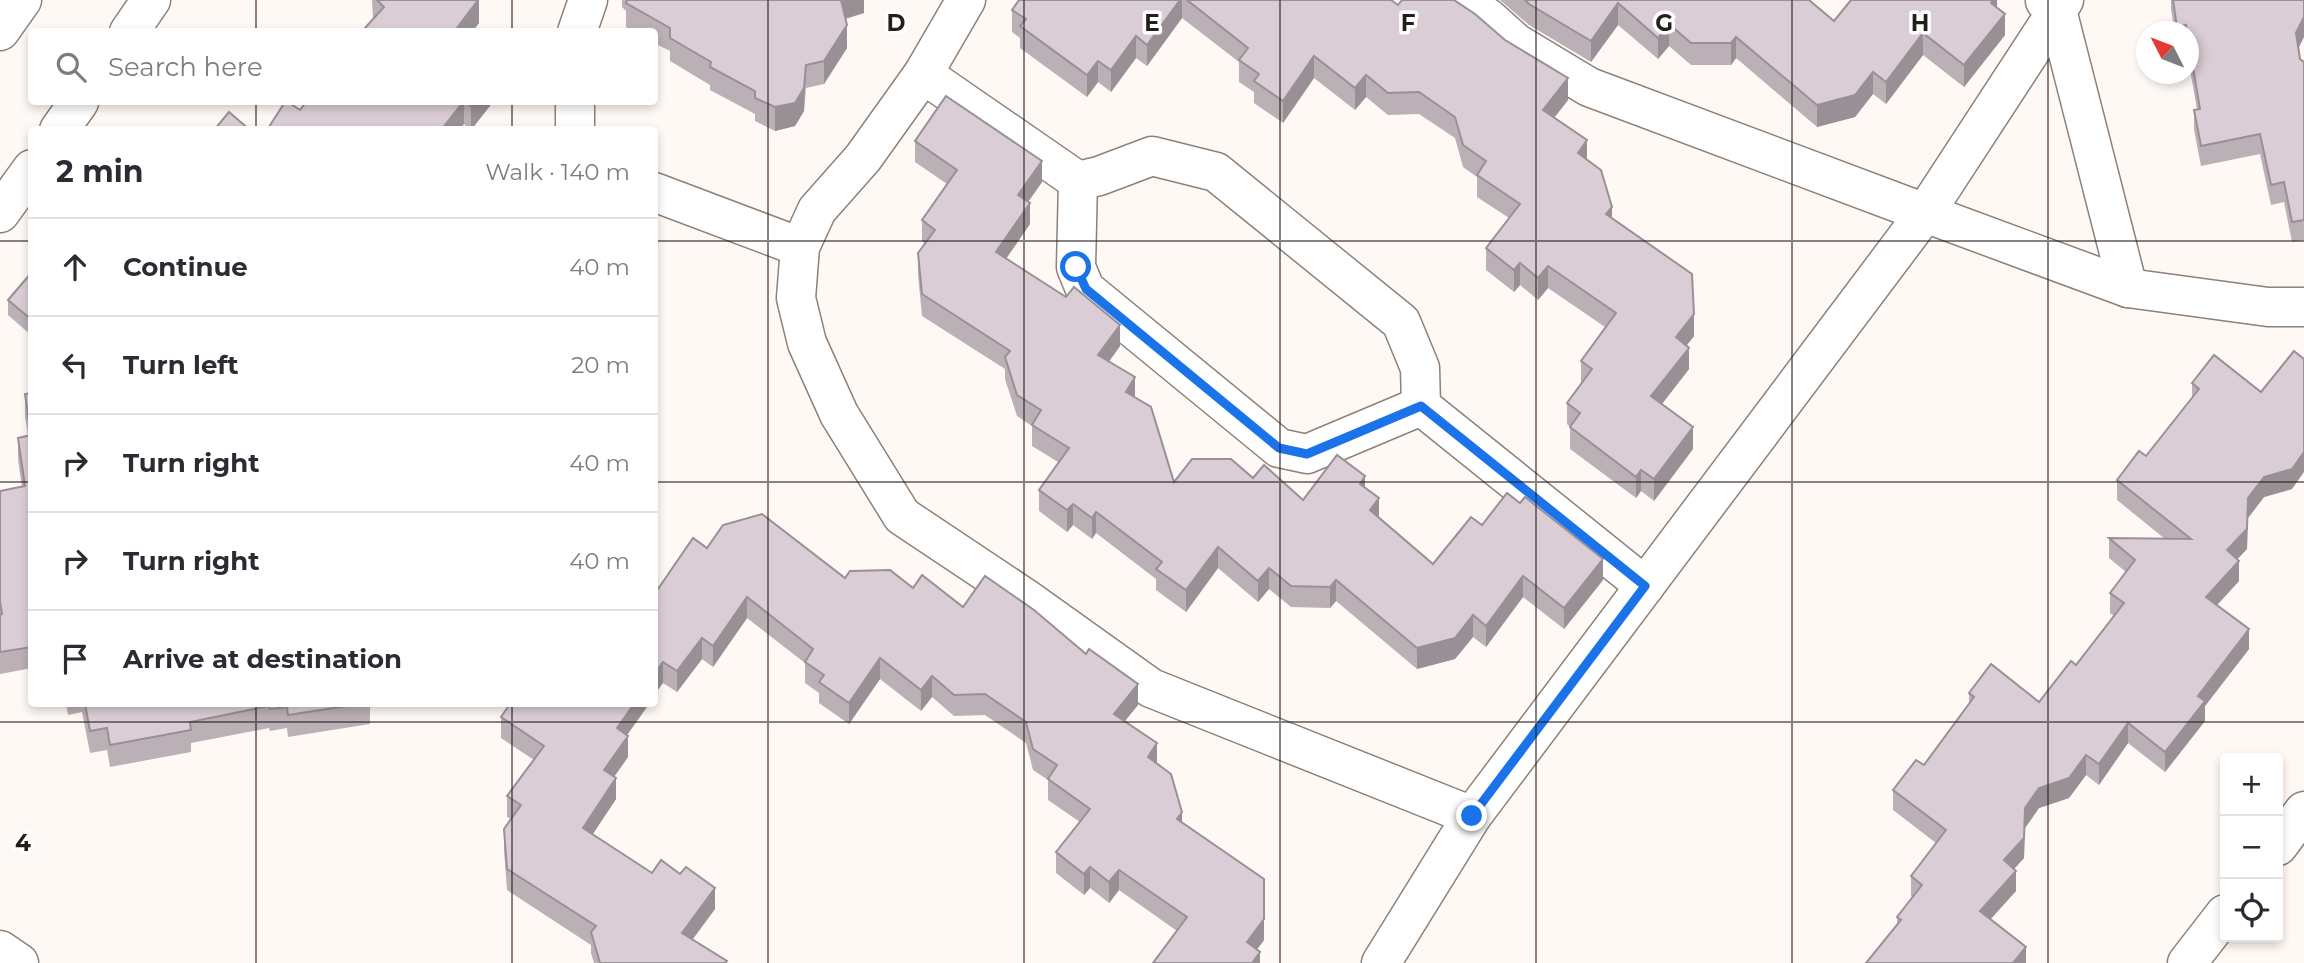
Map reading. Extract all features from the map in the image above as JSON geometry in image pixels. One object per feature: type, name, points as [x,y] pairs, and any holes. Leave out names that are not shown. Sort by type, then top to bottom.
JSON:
[{"type":"main road","points":[[0,31],[22,0]]},
{"type":"main road","points":[[132,28],[151,0]]},
{"type":"main road","points":[[578,28],[588,0]]},
{"type":"main road","points":[[966,0],[923,74],[863,158],[817,210],[800,247],[796,298],[807,343],[839,414],[902,516],[1025,598],[1151,688],[1472,816]]},
{"type":"main road","points":[[1460,0],[1488,18],[1516,43],[1589,87],[1924,214],[2128,288],[2268,307],[2304,307]]},
{"type":"main road","points":[[1381,963],[1472,816],[1924,214],[2055,3]]},
{"type":"main road","points":[[2055,3],[2128,288]]},
{"type":"main road","points":[[923,74],[1078,181],[1152,156],[1216,172],[1401,322],[1420,368],[1421,406],[1645,586]]},
{"type":"main road","points":[[62,126],[77,105]]},
{"type":"main road","points":[[575,105],[575,126]]},
{"type":"main road","points":[[0,213],[28,179]]},
{"type":"main road","points":[[1078,181],[1076,267],[1086,289],[1279,448],[1307,454],[1421,406]]},
{"type":"main road","points":[[658,194],[800,247]]},
{"type":"main road","points":[[2283,839],[2304,811]]},
{"type":"main road","points":[[2187,963],[2220,920]]},
{"type":"main road","points":[[0,950],[19,963]]},
{"type":"building","points":[[377,0],[478,0],[457,28],[365,28],[384,7]]},
{"type":"building","points":[[627,0],[841,0],[847,25],[824,61],[806,65],[804,88],[795,103],[775,107],[755,98],[755,91],[710,67],[711,62],[670,38],[670,28],[626,3]]},
{"type":"building","points":[[1019,0],[1180,0],[1147,45],[1136,36],[1111,70],[1098,61],[1087,75],[1020,26],[1026,19],[1012,10]]},
{"type":"building","points":[[1187,0],[1391,0],[1398,5],[1402,0],[1454,0],[1505,40],[1568,78],[1543,110],[1587,140],[1578,153],[1601,170],[1612,207],[1606,214],[1692,274],[1694,314],[1676,337],[1689,348],[1651,396],[1693,427],[1654,479],[1641,470],[1636,477],[1570,427],[1580,413],[1567,403],[1592,369],[1581,361],[1616,313],[1548,266],[1538,278],[1520,263],[1514,270],[1486,248],[1520,204],[1477,175],[1486,161],[1463,145],[1455,117],[1419,92],[1388,93],[1366,75],[1355,88],[1314,56],[1283,101],[1254,81],[1259,74],[1239,60],[1248,48]]},
{"type":"building","points":[[1525,0],[1809,0],[1834,21],[1851,0],[1994,0],[1991,3],[2005,14],[1964,65],[1923,33],[1886,82],[1873,72],[1855,95],[1817,105],[1736,37],[1731,43],[1691,43],[1669,24],[1658,38],[1618,3],[1591,41]]},
{"type":"building","points":[[2173,0],[2304,0],[2304,17],[2296,33],[2300,59],[2304,62],[2304,220],[2292,222],[2284,182],[2271,185],[2260,134],[2201,146],[2194,110],[2200,109],[2196,84],[2199,84],[2199,21],[2176,21]]},
{"type":"building","points":[[946,96],[1042,161],[1018,195],[1030,203],[996,252],[1066,297],[1074,287],[1120,325],[1098,355],[1135,377],[1126,392],[1151,407],[1174,482],[1192,459],[1231,459],[1253,478],[1264,465],[1303,500],[1337,455],[1365,476],[1360,484],[1379,498],[1370,510],[1433,564],[1471,517],[1482,525],[1507,493],[1520,503],[1525,497],[1603,559],[1564,608],[1523,576],[1486,626],[1473,615],[1455,638],[1417,648],[1336,580],[1330,587],[1291,586],[1269,568],[1258,581],[1218,547],[1186,590],[1156,569],[1162,562],[1096,512],[1092,518],[1073,504],[1067,510],[1039,490],[1069,448],[1032,425],[1041,410],[1017,395],[1005,357],[1010,351],[922,294],[918,253],[935,230],[922,220],[957,170],[915,141]]},
{"type":"building","points":[[283,105],[292,105],[300,110],[304,105],[461,105],[444,126],[270,126]]},
{"type":"building","points":[[229,112],[245,126],[217,126]]},
{"type":"building","points":[[28,277],[28,317],[8,300]]},
{"type":"building","points":[[2294,351],[2304,359],[2304,452],[2292,469],[2264,477],[2248,498],[2247,529],[2227,550],[2239,561],[2206,597],[2249,629],[2198,696],[2205,701],[2165,752],[2128,723],[2099,764],[2086,755],[2069,778],[2039,788],[2025,808],[2024,838],[2004,860],[2016,871],[1980,911],[2026,947],[2013,963],[1866,963],[1901,920],[1897,917],[1922,885],[1911,876],[1946,830],[1893,790],[1916,760],[1924,765],[1974,697],[1969,693],[1991,664],[2039,702],[2071,661],[2076,665],[2124,603],[2110,593],[2135,560],[2109,538],[2191,539],[2117,480],[2139,451],[2146,456],[2199,389],[2192,383],[2214,355],[2261,392]]},
{"type":"building","points":[[25,394],[28,394],[28,414]]},
{"type":"building","points":[[28,436],[28,648],[0,652],[0,491],[25,486],[18,438]]},
{"type":"building","points":[[762,514],[845,578],[850,571],[890,570],[913,588],[922,575],[963,607],[985,576],[1034,610],[1086,654],[1089,649],[1138,684],[1114,714],[1157,743],[1148,757],[1171,774],[1182,812],[1177,819],[1264,879],[1264,919],[1247,942],[1260,952],[1252,963],[1153,963],[1187,917],[1119,870],[1109,882],[1090,867],[1084,874],[1056,852],[1090,809],[1048,779],[1057,765],[1033,749],[1026,722],[985,694],[954,695],[932,676],[921,690],[880,658],[849,703],[819,682],[824,675],[805,662],[813,649],[747,597],[713,646],[702,638],[677,671],[663,662],[658,669],[658,589],[693,538],[707,548],[723,525]]},
{"type":"building","points":[[86,707],[264,707],[190,722],[191,730],[110,745],[107,728],[90,731]]},
{"type":"building","points":[[287,707],[340,707],[288,715]]},
{"type":"building","points":[[508,707],[632,707],[617,728],[628,736],[604,770],[616,778],[583,828],[652,873],[661,860],[680,874],[686,867],[715,888],[682,933],[727,961],[725,963],[600,963],[591,932],[596,926],[507,869],[504,829],[521,805],[507,796],[544,746],[501,717]]},
{"type":"route","points":[[1076,267],[1086,289],[1279,448],[1307,454],[1421,406],[1645,586],[1472,816]]}]
